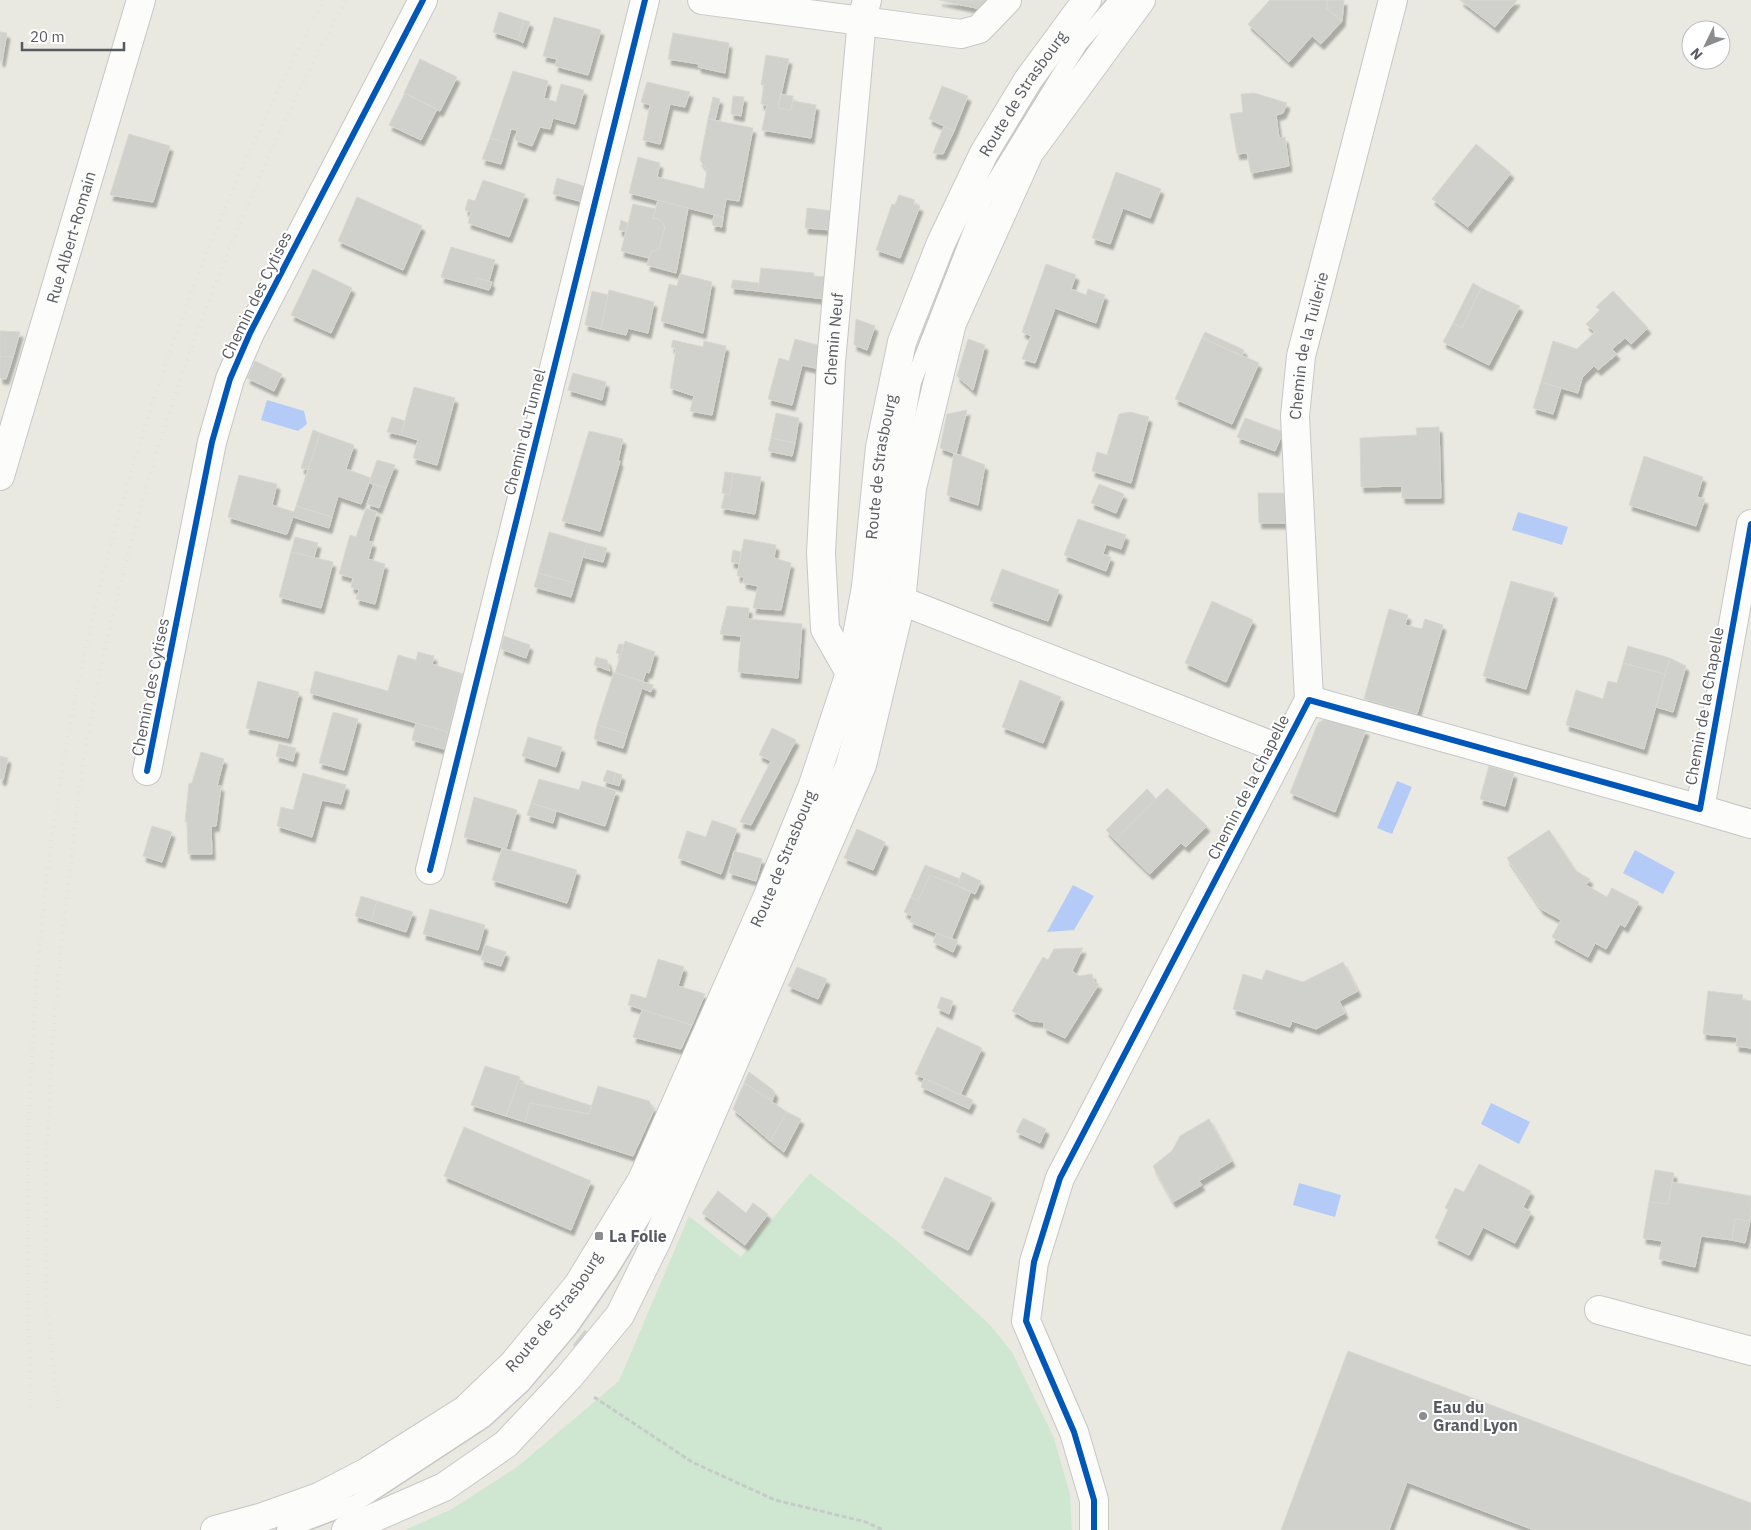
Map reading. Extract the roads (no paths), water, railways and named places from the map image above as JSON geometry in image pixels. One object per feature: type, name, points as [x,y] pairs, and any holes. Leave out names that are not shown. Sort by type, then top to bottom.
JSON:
[{"type":"street","name":"Rue Albert-Romain","points":[[0,476],[141,0]]},
{"type":"street","name":"Chemin des Cytises","points":[[147,771],[200,497],[212,442],[230,379],[250,333],[423,0]]},
{"type":"street","name":"Chemin du Tunnel","points":[[430,870],[645,0]]},
{"type":"street","points":[[702,0],[865,10],[961,34],[979,30],[1007,0]]},
{"type":"street","name":"Route de Strasbourg","points":[[346,1530],[444,1488],[506,1444],[569,1378],[620,1315],[657,1240],[858,774],[882,594],[880,447],[906,333],[941,243],[984,153],[1028,80],[1087,0]]},
{"type":"street","name":"Route de Strasbourg","points":[[214,1530],[263,1517],[319,1497],[367,1472],[455,1418],[514,1364],[578,1285],[642,1180],[763,907],[813,784],[850,673],[882,594],[912,488],[952,323],[1029,153],[1141,0]]},
{"type":"street","name":"Chemin de la Tuilerie","points":[[1309,700],[1295,416],[1301,356],[1393,0]]},
{"type":"street","name":"Chemin Neuf","points":[[850,673],[826,629],[821,553],[831,362],[865,10]]},
{"type":"street","name":"Chemin de la Chapelle","points":[[1094,1530],[1094,1500],[1074,1432],[1026,1321],[1034,1262],[1060,1178],[1309,700],[1700,809],[1751,524]]},
{"type":"street","points":[[882,594],[1283,750]]},
{"type":"street","points":[[1700,809],[1751,824]]},
{"type":"street","points":[[1599,1310],[1751,1351]]},
{"type":"lane","points":[[285,1530],[356,1503],[484,1419],[522,1384],[570,1327],[609,1270],[659,1190],[844,764],[868,678],[913,382],[984,199],[1079,44],[1118,0]]},
{"type":"water","points":[[267,400],[304,411],[307,424],[298,431],[261,420]]},
{"type":"water","points":[[1518,512],[1568,527],[1562,545],[1512,530]]},
{"type":"water","points":[[1397,781],[1412,787],[1392,834],[1377,828]]},
{"type":"water","points":[[1635,850],[1675,872],[1663,894],[1623,873]]},
{"type":"water","points":[[1073,885],[1094,896],[1074,930],[1047,932]]},
{"type":"water","points":[[1491,1103],[1530,1122],[1519,1144],[1481,1124]]},
{"type":"water","points":[[1299,1183],[1341,1195],[1335,1217],[1293,1205]]},
{"type":"railway","points":[[31,1407],[28,1192],[30,1084],[37,976],[51,849],[71,722],[97,597],[131,473],[170,351],[215,232],[267,114],[324,0]]},
{"type":"railway","points":[[58,1408],[46,1291],[47,1139],[54,1021],[85,751],[104,653],[127,556],[155,460],[186,365],[220,272],[300,89],[346,0]]},
{"type":"place","name":"La Folie","points":[[599,1236]]},
{"type":"place","name":"Eau du Grand Lyon","points":[[1423,1416]]}]
